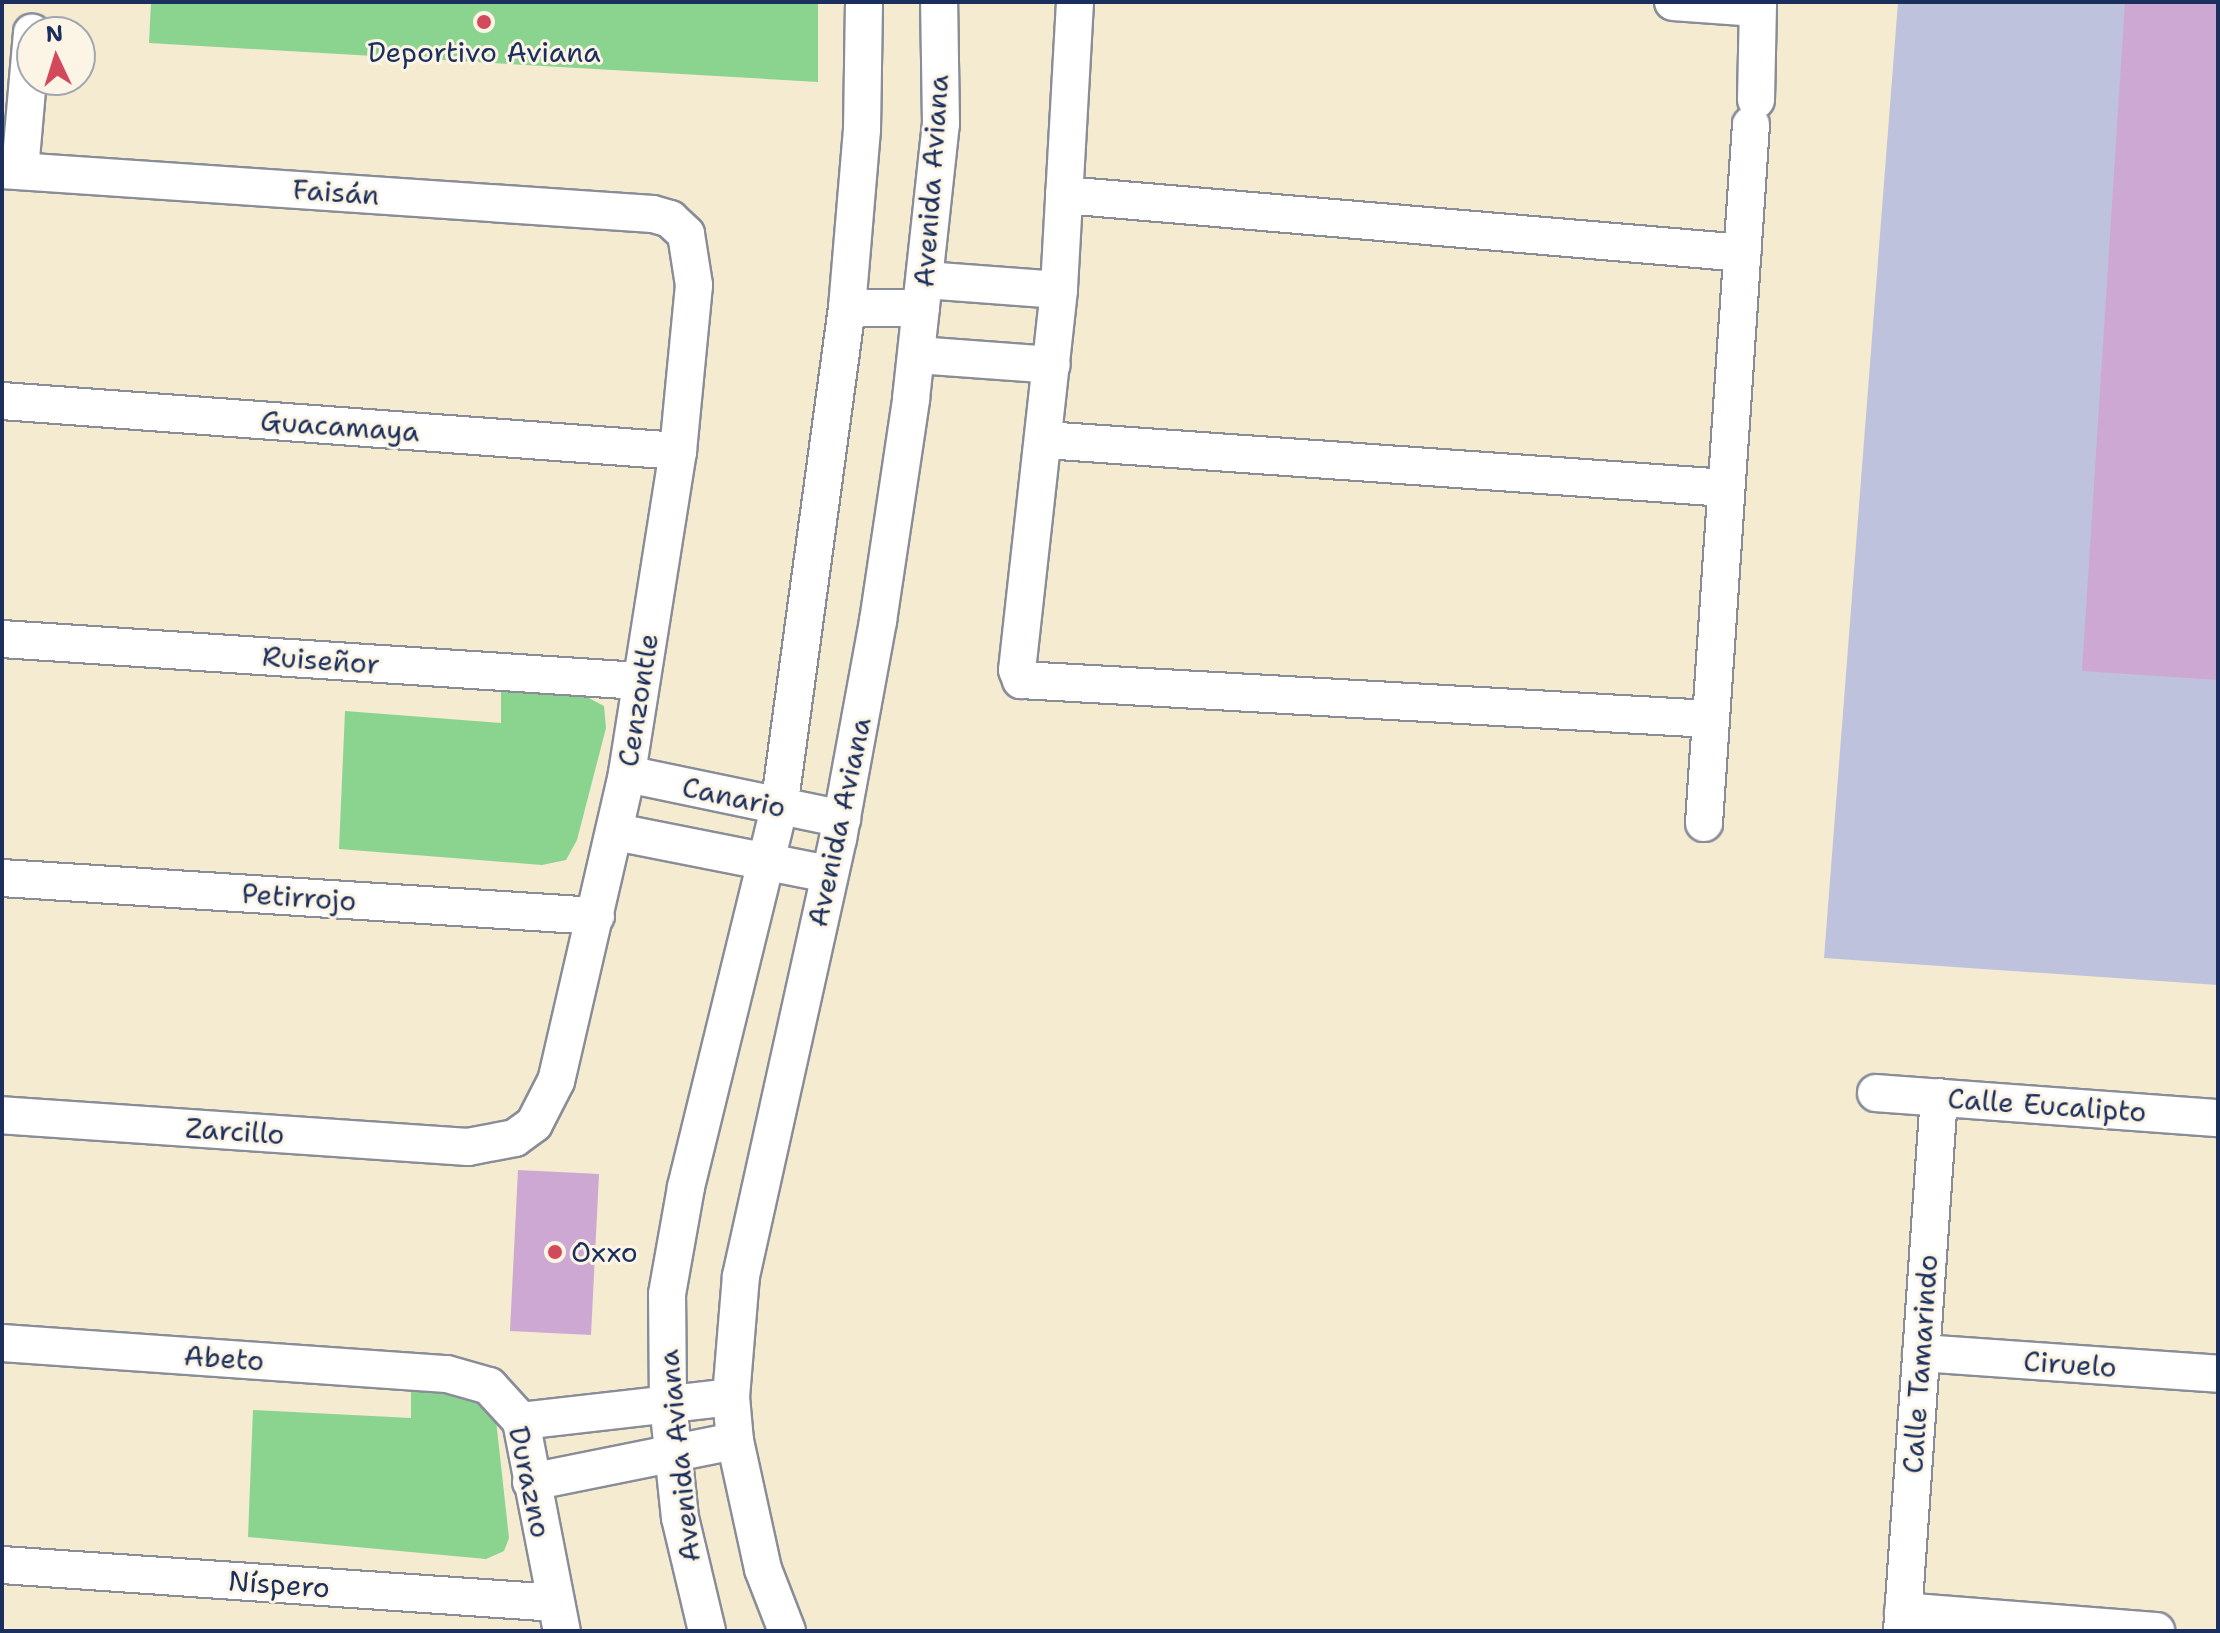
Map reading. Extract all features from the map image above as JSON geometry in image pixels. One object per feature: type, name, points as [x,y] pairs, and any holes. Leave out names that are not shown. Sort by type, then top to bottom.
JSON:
[{"type":"street","name":"Avenida Aviana","points":[[707,1631],[680,1518],[668,1404],[665,1343],[674,1241],[779,808],[847,308],[862,130],[864,2]]},
{"type":"street","name":"Avenida Aviana","points":[[787,1631],[763,1569],[735,1441],[731,1397],[750,1219],[842,819],[878,621],[917,355],[941,124],[939,2]]},
{"type":"street","points":[[1075,2],[1059,290],[1045,440],[1017,670],[1021,680],[1710,719]]},
{"type":"street","points":[[1673,2],[1758,5],[1754,112],[1704,823]]},
{"type":"street","points":[[11,170],[22,96]]},
{"type":"street","name":"Faisán","points":[[11,170],[653,214]]},
{"type":"street","points":[[1064,195],[1743,253]]},
{"type":"street","name":"Cenzontle","points":[[468,1147],[515,1138],[546,1105],[616,832],[678,451],[694,285],[692,253],[686,234],[670,219],[653,214]]},
{"type":"street","points":[[847,308],[923,294],[1059,290]]},
{"type":"street","points":[[917,355],[1052,365]]},
{"type":"street","name":"Guacamaya","points":[[2,401],[678,451]]},
{"type":"street","points":[[1045,440],[1726,488]]},
{"type":"street","name":"Ruiseñor","points":[[2,639],[640,681]]},
{"type":"street","name":"Canario","points":[[627,774],[842,819]]},
{"type":"street","name":"Canario","points":[[616,832],[829,874]]},
{"type":"street","name":"Petirrojo","points":[[2,878],[596,916]]},
{"type":"street","name":"Calle Eucalipto","points":[[1876,1093],[2218,1118]]},
{"type":"street","name":"Calle Tamarindo","points":[[1903,1621],[1939,1097]]},
{"type":"street","name":"Zarcillo","points":[[2,1115],[468,1147]]},
{"type":"street","name":"Abeto","points":[[2,1343],[447,1374]]},
{"type":"street","name":"Ciruelo","points":[[1921,1353],[2218,1374]]},
{"type":"street","name":"Durazno","points":[[447,1374],[489,1386],[521,1421],[559,1617]]},
{"type":"street","points":[[521,1421],[731,1397]]},
{"type":"street","points":[[531,1482],[735,1441]]},
{"type":"street","name":"Níspero","points":[[2,1565],[559,1617]]},
{"type":"street","points":[[1903,1621],[2156,1631]]},
{"type":"shaded area","points":[[1898,2],[2218,2],[2218,985],[1824,958]]},
{"type":"green space","name":"Deportivo Aviana","points":[[151,2],[818,2],[818,82],[149,43]]},
{"type":"green space","points":[[501,690],[587,697],[604,706],[606,728],[577,840],[566,860],[542,865],[339,849],[345,711],[501,723]]},
{"type":"green space","points":[[411,1390],[471,1393],[495,1411],[509,1538],[504,1551],[486,1559],[248,1537],[253,1410],[411,1418]]},
{"type":"building","points":[[2125,2],[2218,2],[2218,680],[2082,671]]},
{"type":"building","name":"Oxxo","points":[[518,1170],[599,1174],[591,1335],[510,1331]]},
{"type":"place","name":"Deportivo Aviana","points":[[484,22]]},
{"type":"place","name":"Oxxo","points":[[555,1252]]}]
